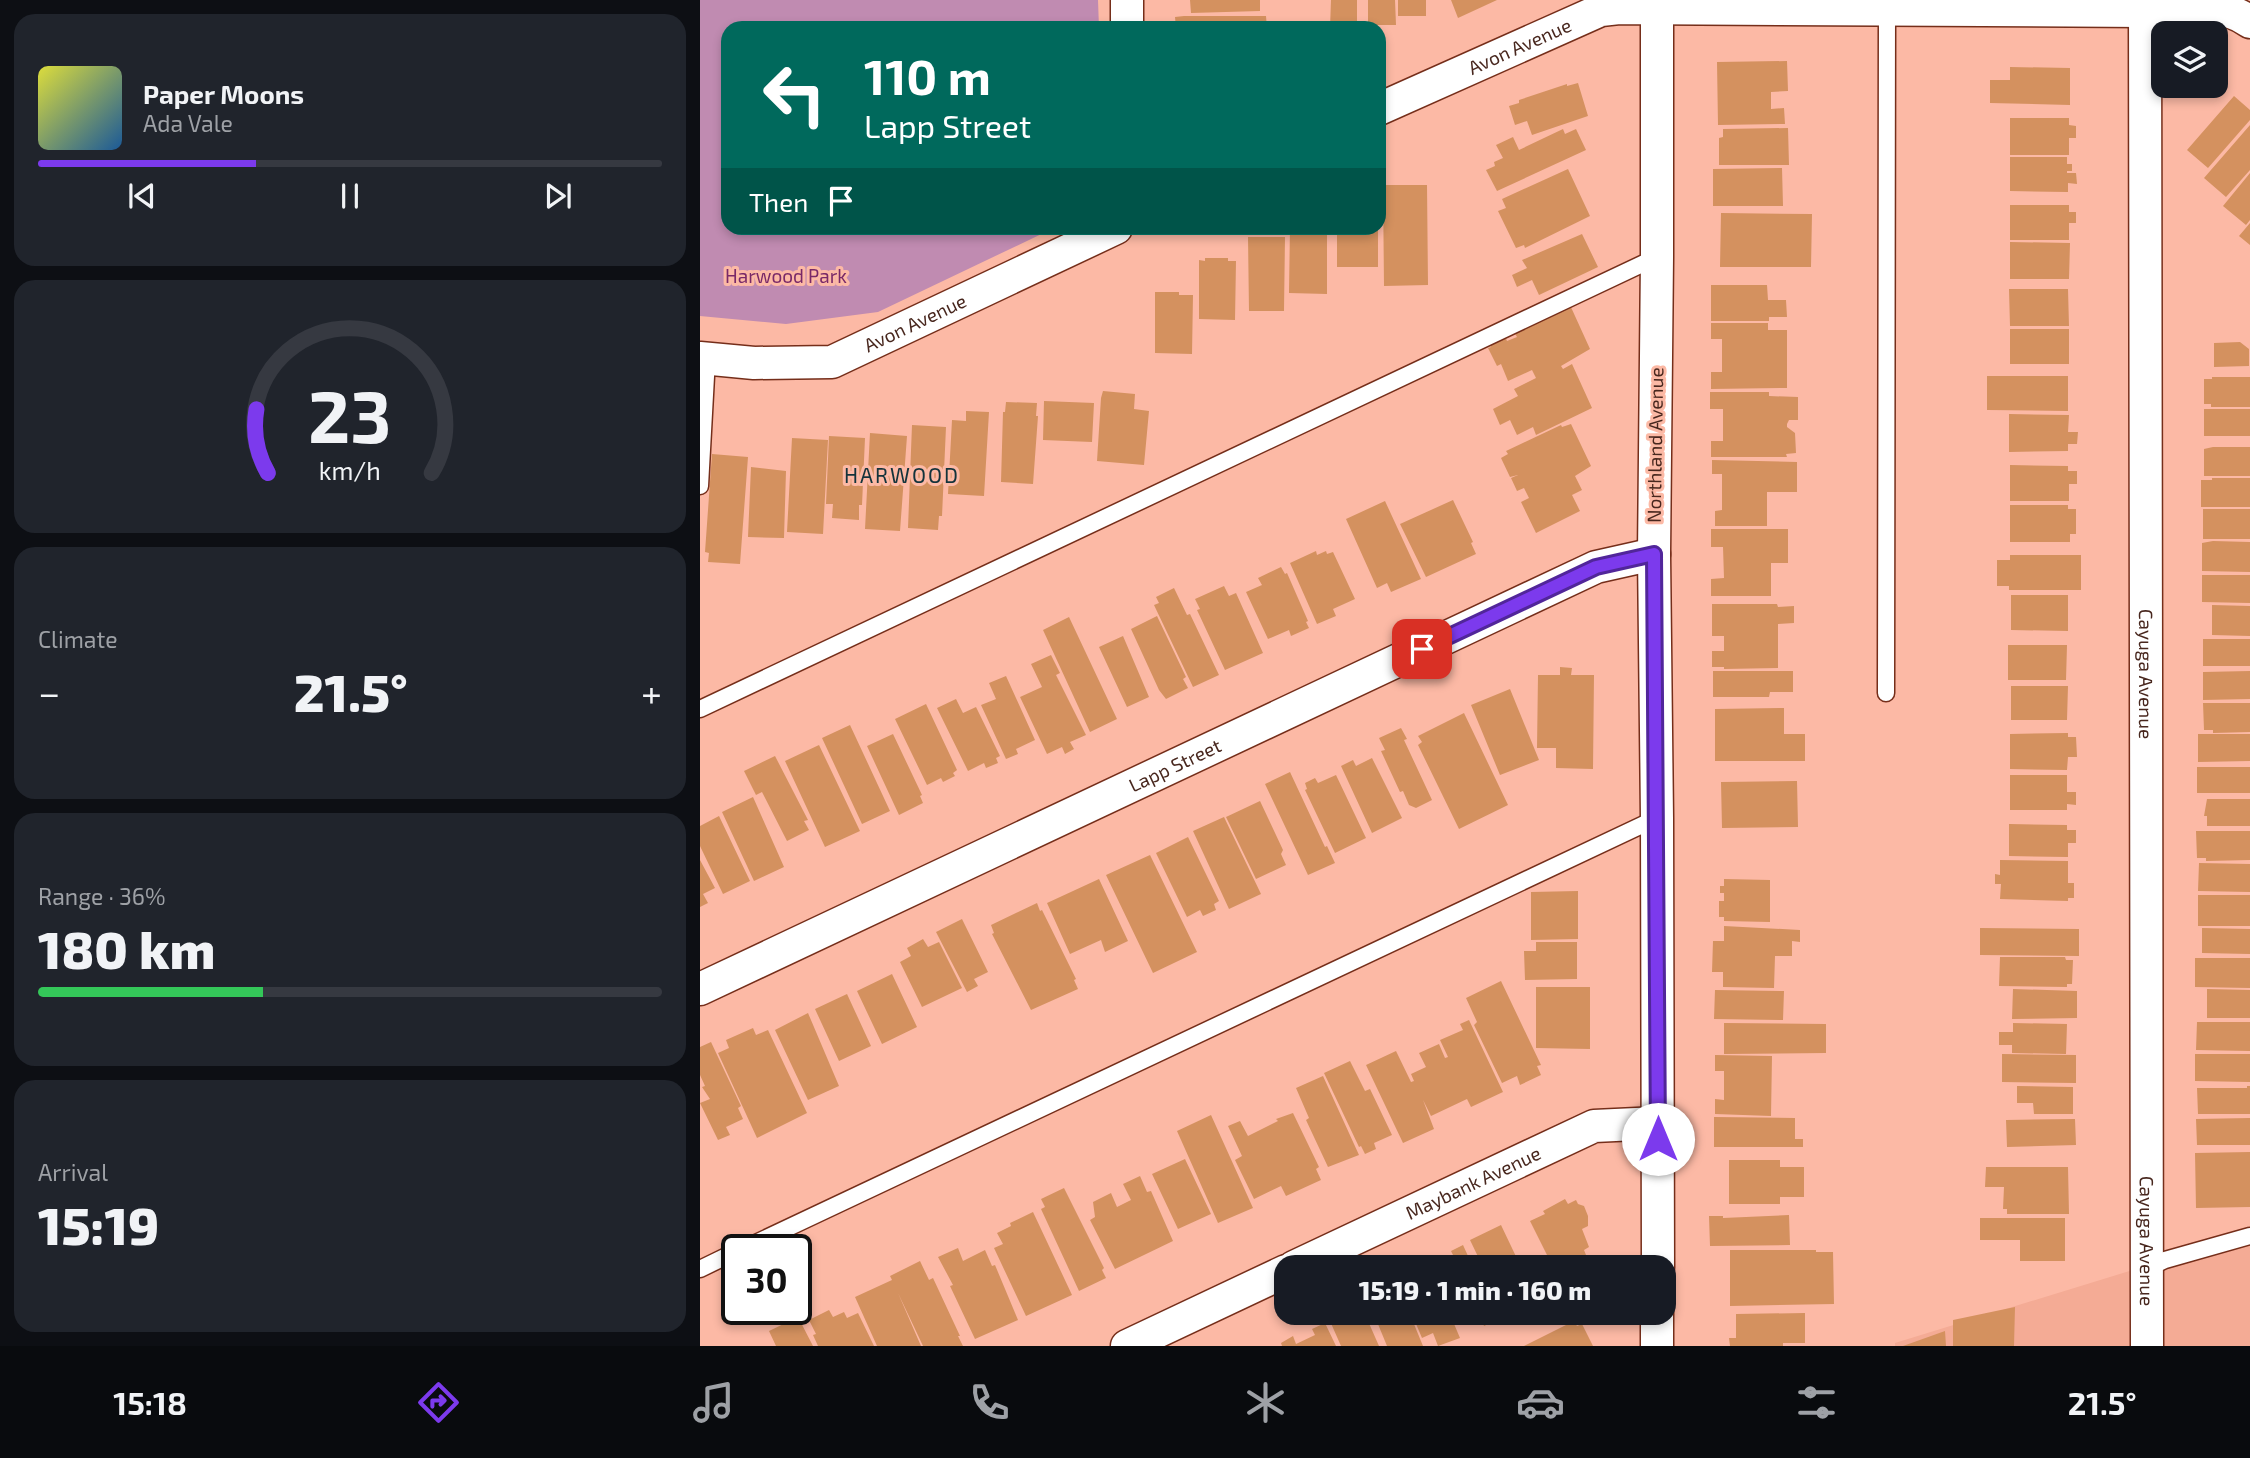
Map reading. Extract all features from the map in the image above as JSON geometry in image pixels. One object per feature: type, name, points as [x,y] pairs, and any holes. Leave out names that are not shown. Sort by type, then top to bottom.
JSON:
[{"type":"street","points":[[1127,0],[1127,21]]},
{"type":"street","name":"Avon Avenue","points":[[1386,106],[1601,10],[1657,3],[1887,9],[2145,5],[2211,8],[2239,14],[2250,22]]},
{"type":"street","name":"Northland Avenue","points":[[1657,3],[1654,554],[1658,1255]]},
{"type":"street","name":"Cayuga Avenue","points":[[2145,5],[2147,1346]]},
{"type":"street","name":"Avon Avenue","points":[[703,358],[754,363],[831,362],[1101,235]]},
{"type":"street","name":"Lapp Street","points":[[700,989],[1596,567],[1654,554]]},
{"type":"street","name":"Maybank Avenue","points":[[1320,1255],[1594,1126],[1658,1123]]},
{"type":"street","points":[[1127,1346],[1274,1277]]},
{"type":"street","points":[[1657,1325],[1657,1346]]},
{"type":"lane","points":[[1886,693],[1887,9]]},
{"type":"lane","points":[[700,709],[1657,257]]},
{"type":"lane","points":[[700,486],[703,358]]},
{"type":"lane","points":[[773,1234],[1657,818]]},
{"type":"lane","points":[[2147,1268],[2250,1236]]},
{"type":"lane","points":[[700,1269],[721,1259]]},
{"type":"shaded area","points":[[2250,1234],[2250,1346],[1895,1346],[1895,1343]]},
{"type":"green space","name":"Harwood Park","points":[[700,0],[1098,0],[1099,21],[721,21],[721,235],[1039,235],[878,312],[786,324],[700,316]]},
{"type":"building","points":[[1190,0],[1260,0],[1260,11],[1191,13]]},
{"type":"building","points":[[1331,0],[1357,0],[1357,21],[1330,21]]},
{"type":"building","points":[[1368,0],[1395,0],[1396,25],[1386,25],[1386,21],[1368,21]]},
{"type":"building","points":[[1398,0],[1426,0],[1426,16],[1398,16]]},
{"type":"building","points":[[1451,0],[1497,0],[1458,18]]},
{"type":"building","points":[[1266,16],[1266,21],[1175,21],[1175,17]]},
{"type":"building","points":[[1787,61],[1788,91],[1771,92],[1771,109],[1784,108],[1785,124],[1718,125],[1717,62]]},
{"type":"building","points":[[2010,67],[2070,68],[2070,105],[1990,103],[1990,80],[2010,80]]},
{"type":"building","points":[[1578,83],[1588,116],[1532,135],[1527,121],[1515,125],[1509,106],[1567,84]]},
{"type":"building","points":[[2234,96],[2250,110],[2250,120],[2208,168],[2187,150]]},
{"type":"building","points":[[2010,118],[2069,118],[2069,125],[2076,126],[2076,138],[2069,138],[2069,155],[2010,155]]},
{"type":"building","points":[[2250,125],[2250,170],[2226,197],[2204,178]]},
{"type":"building","points":[[1788,128],[1789,165],[1719,165],[1719,138],[1723,137],[1723,129]]},
{"type":"building","points":[[1563,129],[1565,134],[1576,129],[1586,150],[1497,191],[1486,170],[1503,158],[1496,145],[1513,137],[1519,150]]},
{"type":"building","points":[[2010,157],[2067,157],[2067,164],[2072,164],[2072,171],[2067,173],[2076,173],[2077,184],[2068,183],[2068,192],[2010,191]]},
{"type":"building","points":[[1782,168],[1783,206],[1713,206],[1713,169]]},
{"type":"building","points":[[1568,169],[1590,216],[1525,248],[1524,245],[1516,248],[1498,211],[1506,208],[1502,199]]},
{"type":"building","points":[[2250,173],[2250,220],[2246,225],[2223,206]]},
{"type":"building","points":[[1386,185],[1427,185],[1428,285],[1384,286]]},
{"type":"building","points":[[2010,205],[2069,205],[2069,212],[2076,212],[2076,223],[2069,223],[2069,240],[2010,240]]},
{"type":"building","points":[[1721,213],[1812,214],[1811,267],[1720,267]]},
{"type":"building","points":[[2250,223],[2250,245],[2239,236]]},
{"type":"building","points":[[1582,234],[1598,267],[1539,295],[1532,280],[1517,287],[1512,275],[1527,268],[1522,260]]},
{"type":"building","points":[[1290,235],[1327,235],[1327,294],[1289,293]]},
{"type":"building","points":[[1337,235],[1378,235],[1378,267],[1337,267]]},
{"type":"building","points":[[1248,237],[1285,237],[1284,311],[1249,311]]},
{"type":"building","points":[[2010,242],[2070,243],[2069,279],[2010,279]]},
{"type":"building","points":[[1205,258],[1228,258],[1228,261],[1236,261],[1235,320],[1199,319],[1199,260],[1205,261]]},
{"type":"building","points":[[1711,285],[1767,285],[1768,300],[1786,300],[1787,317],[1769,317],[1769,321],[1711,321]]},
{"type":"building","points":[[2009,289],[2068,289],[2069,326],[2010,326]]},
{"type":"building","points":[[1155,292],[1193,295],[1192,354],[1155,353]]},
{"type":"building","points":[[1570,305],[1590,349],[1561,366],[1563,369],[1572,364],[1592,408],[1536,435],[1533,427],[1517,435],[1510,420],[1500,425],[1493,409],[1518,396],[1514,389],[1536,378],[1532,370],[1508,381],[1501,364],[1497,366],[1488,348],[1491,347],[1489,344],[1505,336],[1507,341],[1517,337],[1513,330]]},
{"type":"building","points":[[1711,323],[1768,323],[1768,330],[1787,330],[1787,388],[1711,389],[1711,372],[1722,372],[1722,339],[1711,339]]},
{"type":"building","points":[[2010,329],[2069,329],[2069,364],[2010,364]]},
{"type":"building","points":[[2240,342],[2249,349],[2249,366],[2214,367],[2214,343]]},
{"type":"building","points":[[1987,376],[2068,376],[2068,411],[1987,410]]},
{"type":"building","points":[[2250,377],[2250,407],[2211,407],[2211,404],[2204,404],[2204,379]]},
{"type":"building","points":[[1103,391],[1135,394],[1134,409],[1149,411],[1144,465],[1097,461]]},
{"type":"building","points":[[1710,392],[1769,392],[1769,396],[1798,397],[1798,420],[1789,420],[1787,424],[1795,433],[1796,453],[1786,454],[1787,457],[1711,457],[1711,441],[1723,441],[1723,409],[1710,409]]},
{"type":"building","points":[[1044,401],[1094,403],[1092,442],[1043,440]]},
{"type":"building","points":[[1006,402],[1037,403],[1033,484],[1001,482],[1003,412]]},
{"type":"building","points":[[2204,409],[2250,409],[2250,436],[2204,436]]},
{"type":"building","points":[[966,411],[989,412],[984,496],[948,494],[952,420],[966,421]]},
{"type":"building","points":[[2009,414],[2069,415],[2068,432],[2078,432],[2077,444],[2068,444],[2068,451],[2009,452]]},
{"type":"building","points":[[1571,424],[1591,466],[1575,476],[1582,490],[1572,495],[1580,511],[1536,533],[1521,502],[1529,498],[1524,488],[1517,491],[1511,478],[1518,475],[1510,477],[1501,458],[1508,454],[1506,451],[1561,425]]},
{"type":"building","points":[[912,425],[946,427],[942,516],[939,516],[938,530],[908,528]]},
{"type":"building","points":[[870,433],[907,436],[900,531],[865,529]]},
{"type":"building","points":[[829,436],[865,438],[859,520],[832,518],[833,504],[826,504]]},
{"type":"building","points":[[792,438],[828,440],[823,534],[787,532]]},
{"type":"building","points":[[2250,447],[2250,476],[2204,476],[2204,449]]},
{"type":"building","points":[[712,454],[748,457],[740,564],[708,562],[709,553],[705,552]]},
{"type":"building","points":[[1712,460],[1797,462],[1797,492],[1767,492],[1767,526],[1715,526],[1715,511],[1722,510],[1722,474],[1712,474]]},
{"type":"building","points":[[2010,465],[2068,466],[2068,471],[2077,471],[2077,484],[2069,484],[2069,501],[2010,501]]},
{"type":"building","points":[[751,467],[786,471],[784,538],[748,537]]},
{"type":"building","points":[[2250,478],[2250,507],[2201,507],[2201,480]]},
{"type":"building","points":[[1453,500],[1476,554],[1426,577],[1400,524]]},
{"type":"building","points":[[1385,501],[1421,579],[1391,592],[1387,583],[1377,588],[1346,519]]},
{"type":"building","points":[[2010,505],[2068,505],[2068,509],[2076,509],[2076,534],[2070,534],[2070,542],[2010,542]]},
{"type":"building","points":[[2203,509],[2250,509],[2250,539],[2203,539]]},
{"type":"building","points":[[1711,529],[1788,529],[1788,563],[1771,563],[1771,596],[1711,596],[1711,579],[1724,578],[1723,547],[1711,547]]},
{"type":"building","points":[[2250,542],[2250,572],[2202,571],[2202,543]]},
{"type":"building","points":[[1316,551],[1317,555],[1326,551],[1327,554],[1333,552],[1355,599],[1333,609],[1336,616],[1317,624],[1290,563]]},
{"type":"building","points":[[2010,555],[2081,555],[2081,590],[2009,590],[2009,586],[1997,586],[1997,560],[2010,560]]},
{"type":"building","points":[[1281,567],[1285,574],[1287,573],[1309,628],[1291,636],[1289,630],[1268,639],[1246,592],[1262,585],[1258,578]]},
{"type":"building","points":[[2202,575],[2250,575],[2250,603],[2202,602]]},
{"type":"building","points":[[1224,586],[1229,596],[1236,593],[1263,653],[1225,670],[1197,610],[1200,609],[1195,599]]},
{"type":"building","points":[[1174,588],[1187,615],[1190,614],[1219,675],[1193,687],[1154,605],[1159,603],[1156,597]]},
{"type":"building","points":[[2011,595],[2068,595],[2068,631],[2011,630]]},
{"type":"building","points":[[1712,604],[1794,606],[1794,623],[1778,624],[1778,668],[1712,667],[1712,651],[1724,651],[1724,636],[1712,636]]},
{"type":"building","points":[[2212,605],[2250,606],[2250,636],[2212,635]]},
{"type":"building","points":[[1157,616],[1186,677],[1183,679],[1188,688],[1166,699],[1159,690],[1131,629]]},
{"type":"building","points":[[1069,617],[1117,719],[1090,732],[1043,630]]},
{"type":"building","points":[[1123,636],[1149,697],[1127,707],[1099,647]]},
{"type":"building","points":[[2203,639],[2250,639],[2250,666],[2203,666]]},
{"type":"building","points":[[2008,645],[2067,645],[2066,680],[2008,680]]},
{"type":"building","points":[[1051,655],[1060,673],[1056,675],[1086,735],[1070,742],[1074,749],[1065,754],[1062,747],[1047,754],[1020,697],[1042,687],[1031,664]]},
{"type":"building","points":[[1560,667],[1572,668],[1571,675],[1594,675],[1593,769],[1556,768],[1556,748],[1537,748],[1538,675],[1560,675]]},
{"type":"building","points":[[1713,671],[1793,671],[1793,692],[1770,692],[1769,697],[1713,697]]},
{"type":"building","points":[[2250,671],[2250,699],[2203,700],[2203,672]]},
{"type":"building","points":[[1006,676],[1035,740],[1016,749],[1018,754],[1006,759],[981,705],[996,699],[989,683]]},
{"type":"building","points":[[2011,686],[2068,686],[2067,720],[2011,720]]},
{"type":"building","points":[[1510,689],[1539,760],[1500,775],[1471,705]]},
{"type":"building","points":[[956,699],[963,713],[976,707],[1000,756],[996,758],[998,763],[986,768],[984,763],[968,771],[937,708]]},
{"type":"building","points":[[2203,703],[2250,703],[2250,732],[2213,733],[2213,730],[2204,730]]},
{"type":"building","points":[[926,704],[957,770],[953,773],[955,776],[943,782],[941,778],[927,785],[895,719]]},
{"type":"building","points":[[1784,708],[1784,734],[1805,734],[1805,761],[1715,761],[1715,709]]},
{"type":"building","points":[[1464,713],[1508,805],[1459,829],[1418,745],[1422,742],[1418,736]]},
{"type":"building","points":[[850,725],[890,811],[862,824],[822,738]]},
{"type":"building","points":[[1401,728],[1432,800],[1416,808],[1409,805],[1403,791],[1400,792],[1381,751],[1385,750],[1379,738]]},
{"type":"building","points":[[2068,733],[2068,737],[2076,737],[2077,757],[2068,757],[2067,770],[2010,769],[2010,734]]},
{"type":"building","points":[[893,734],[922,795],[920,796],[923,803],[899,815],[867,746]]},
{"type":"building","points":[[2198,734],[2250,734],[2250,761],[2198,762]]},
{"type":"building","points":[[819,745],[860,831],[825,847],[785,761]]},
{"type":"building","points":[[775,756],[808,820],[804,821],[809,830],[787,841],[762,792],[756,795],[744,771]]},
{"type":"building","points":[[1372,758],[1402,818],[1372,833],[1341,766],[1353,760],[1356,766]]},
{"type":"building","points":[[2197,767],[2250,767],[2250,793],[2197,793]]},
{"type":"building","points":[[1290,772],[1335,863],[1308,875],[1265,784]]},
{"type":"building","points":[[1336,775],[1366,838],[1335,853],[1305,790],[1305,783],[1315,778],[1318,783]]},
{"type":"building","points":[[2010,775],[2067,775],[2067,792],[2076,792],[2076,805],[2067,804],[2067,810],[2010,810]]},
{"type":"building","points":[[1797,781],[1798,827],[1722,828],[1721,782]]},
{"type":"building","points":[[753,797],[784,867],[754,881],[722,812]]},
{"type":"building","points":[[2207,799],[2250,799],[2250,826],[2207,826],[2207,816],[2204,816]]},
{"type":"building","points":[[1260,801],[1283,850],[1281,854],[1286,865],[1256,879],[1226,817]]},
{"type":"building","points":[[719,816],[750,881],[723,894],[700,846],[700,826]]},
{"type":"building","points":[[1224,817],[1261,894],[1229,909],[1193,831]]},
{"type":"building","points":[[2009,824],[2067,825],[2067,830],[2076,830],[2076,843],[2068,843],[2068,857],[2009,856]]},
{"type":"building","points":[[2196,831],[2250,831],[2250,860],[2206,861],[2206,858],[2197,858]]},
{"type":"building","points":[[1188,837],[1219,901],[1214,904],[1216,910],[1203,916],[1200,910],[1187,917],[1156,853]]},
{"type":"building","points":[[1150,855],[1197,952],[1153,973],[1106,875]]},
{"type":"building","points":[[700,860],[715,888],[703,894],[708,903],[700,907]]},
{"type":"building","points":[[2000,860],[2068,861],[2068,883],[2074,883],[2074,898],[2068,898],[2068,901],[2000,899],[2001,884],[1995,884],[1995,874],[2000,875]]},
{"type":"building","points":[[2199,863],[2250,864],[2250,892],[2198,891]]},
{"type":"building","points":[[1099,879],[1128,941],[1105,952],[1101,940],[1070,954],[1047,903]]},
{"type":"building","points":[[1724,879],[1770,880],[1770,922],[1724,921],[1724,917],[1719,917],[1719,901],[1724,901],[1720,886],[1724,886]]},
{"type":"building","points":[[1578,891],[1578,939],[1531,940],[1531,892]]},
{"type":"building","points":[[2198,895],[2250,895],[2250,926],[2198,926]]},
{"type":"building","points":[[1037,903],[1076,979],[1074,980],[1078,989],[1031,1010],[992,934],[991,925]]},
{"type":"building","points":[[962,919],[988,972],[974,979],[978,986],[967,992],[936,932]]},
{"type":"building","points":[[1724,926],[1800,930],[1800,942],[1792,941],[1792,956],[1775,956],[1774,988],[1723,987],[1723,972],[1712,972],[1713,941],[1724,941]]},
{"type":"building","points":[[1980,928],[2079,929],[2079,956],[1980,955]]},
{"type":"building","points":[[2202,928],[2250,929],[2250,954],[2202,953]]},
{"type":"building","points":[[923,939],[928,947],[939,942],[962,988],[922,1007],[900,962],[911,956],[907,948]]},
{"type":"building","points":[[1536,942],[1577,942],[1577,979],[1525,980],[1524,951],[1536,951]]},
{"type":"building","points":[[2000,957],[2065,957],[2066,960],[2073,960],[2072,984],[2067,984],[2067,987],[1999,986]]},
{"type":"building","points":[[2195,958],[2250,958],[2250,988],[2195,987]]},
{"type":"building","points":[[892,974],[917,1027],[882,1044],[857,991]]},
{"type":"building","points":[[1501,981],[1541,1065],[1537,1066],[1541,1075],[1520,1085],[1517,1076],[1502,1083],[1474,1025],[1477,1022],[1466,998]]},
{"type":"building","points":[[1536,987],[1590,987],[1590,1049],[1536,1048]]},
{"type":"building","points":[[2013,989],[2077,991],[2077,1018],[2012,1019]]},
{"type":"building","points":[[2207,989],[2250,990],[2250,1018],[2207,1018]]},
{"type":"building","points":[[1715,990],[1784,991],[1783,1020],[1714,1019]]},
{"type":"building","points":[[847,994],[871,1046],[839,1061],[815,1009]]},
{"type":"building","points":[[808,1013],[839,1086],[808,1100],[775,1030]]},
{"type":"building","points":[[1469,1020],[1503,1092],[1471,1107],[1467,1099],[1431,1116],[1423,1100],[1434,1129],[1403,1143],[1366,1065],[1396,1051],[1411,1082],[1414,1081],[1411,1074],[1426,1067],[1419,1053],[1439,1044],[1445,1058],[1448,1057],[1440,1040],[1463,1030],[1460,1024]]},
{"type":"building","points":[[2197,1022],[2250,1022],[2250,1051],[2196,1050]]},
{"type":"building","points":[[1724,1023],[1826,1024],[1826,1053],[1724,1054]]},
{"type":"building","points":[[2013,1023],[2067,1024],[2066,1054],[2012,1053],[2012,1045],[1999,1045],[1999,1032],[2013,1032]]},
{"type":"building","points":[[753,1028],[756,1035],[768,1030],[807,1113],[757,1138],[718,1053],[729,1048],[726,1040]]},
{"type":"building","points":[[711,1042],[741,1106],[738,1108],[743,1119],[726,1127],[730,1135],[718,1140],[700,1103],[710,1099],[702,1087],[705,1086],[700,1075],[700,1047]]},
{"type":"building","points":[[2002,1054],[2076,1055],[2076,1083],[2002,1082]]},
{"type":"building","points":[[2195,1054],[2250,1054],[2250,1082],[2195,1081]]},
{"type":"building","points":[[1715,1055],[1772,1056],[1771,1116],[1715,1114],[1715,1099],[1724,1100],[1724,1071],[1715,1071]]},
{"type":"building","points":[[1350,1061],[1365,1091],[1370,1089],[1392,1135],[1374,1143],[1376,1149],[1365,1154],[1361,1146],[1359,1147],[1324,1073]]},
{"type":"building","points":[[1323,1076],[1359,1155],[1328,1167],[1306,1120],[1309,1118],[1296,1088]]},
{"type":"building","points":[[2017,1086],[2073,1087],[2073,1114],[2034,1114],[2033,1103],[2017,1103]]},
{"type":"building","points":[[2250,1086],[2250,1114],[2198,1114],[2197,1088]]},
{"type":"building","points":[[1293,1113],[1319,1167],[1316,1169],[1321,1180],[1286,1196],[1281,1186],[1254,1199],[1235,1160],[1242,1156],[1228,1126],[1240,1121],[1248,1136],[1278,1121],[1276,1119]]},
{"type":"building","points":[[1211,1115],[1253,1208],[1218,1223],[1177,1131]]},
{"type":"building","points":[[1714,1117],[1795,1118],[1795,1139],[1803,1139],[1803,1147],[1714,1147]]},
{"type":"building","points":[[2250,1118],[2250,1145],[2197,1145],[2196,1119]]},
{"type":"building","points":[[2075,1119],[2076,1145],[2007,1147],[2006,1120]]},
{"type":"building","points":[[2250,1152],[2250,1207],[2196,1208],[2195,1153]]},
{"type":"building","points":[[1185,1159],[1211,1214],[1178,1229],[1152,1174]]},
{"type":"building","points":[[1729,1160],[1780,1160],[1780,1167],[1804,1167],[1804,1197],[1780,1197],[1780,1204],[1729,1204]]},
{"type":"building","points":[[1986,1167],[2068,1167],[2069,1214],[2007,1214],[2007,1209],[2003,1209],[2004,1187],[1985,1187]]},
{"type":"building","points":[[1140,1176],[1147,1192],[1151,1191],[1173,1241],[1115,1269],[1090,1220],[1095,1217],[1093,1202],[1111,1193],[1117,1207],[1131,1200],[1123,1184]]},
{"type":"building","points":[[1064,1188],[1104,1268],[1102,1270],[1106,1278],[1079,1291],[1041,1209],[1045,1207],[1041,1199]]},
{"type":"building","points":[[1565,1199],[1568,1204],[1576,1200],[1584,1206],[1588,1216],[1588,1226],[1582,1229],[1589,1247],[1584,1250],[1586,1255],[1547,1255],[1530,1221],[1545,1214],[1543,1211]]},
{"type":"building","points":[[1033,1212],[1072,1295],[1026,1316],[994,1248],[1003,1244],[997,1233]]},
{"type":"building","points":[[1789,1215],[1790,1245],[1710,1246],[1709,1216],[1723,1218]]},
{"type":"building","points":[[1980,1218],[2065,1218],[2065,1261],[2020,1261],[2020,1240],[1980,1240]]},
{"type":"building","points":[[1501,1225],[1515,1255],[1477,1255],[1470,1240]]},
{"type":"building","points":[[1463,1245],[1468,1255],[1453,1255],[1451,1251]]},
{"type":"building","points":[[958,1248],[963,1261],[985,1250],[992,1266],[995,1265],[1018,1320],[975,1339],[950,1286],[953,1285],[938,1257]]},
{"type":"building","points":[[1730,1250],[1833,1252],[1834,1304],[1730,1306]]},
{"type":"building","points":[[920,1261],[929,1280],[933,1278],[963,1346],[923,1346],[898,1293],[921,1346],[877,1346],[855,1297],[892,1280],[890,1276]]},
{"type":"building","points":[[2015,1307],[2014,1346],[1953,1346],[1953,1320]]},
{"type":"building","points":[[829,1310],[833,1317],[844,1312],[847,1318],[858,1313],[874,1346],[818,1346],[813,1335],[816,1334],[812,1325],[812,1318]]},
{"type":"building","points":[[1805,1313],[1805,1343],[1783,1343],[1783,1346],[1730,1346],[1729,1338],[1736,1338],[1736,1314]]},
{"type":"building","points":[[781,1325],[802,1325],[813,1346],[776,1346],[769,1331]]},
{"type":"building","points":[[1326,1325],[1336,1346],[1282,1346],[1281,1343],[1293,1336],[1296,1344],[1315,1335],[1312,1329]]},
{"type":"building","points":[[1332,1325],[1370,1325],[1379,1346],[1341,1346]]},
{"type":"building","points":[[1378,1325],[1414,1325],[1423,1346],[1387,1346]]},
{"type":"building","points":[[1416,1325],[1454,1325],[1460,1338],[1438,1346],[1433,1333],[1422,1338]]},
{"type":"building","points":[[1566,1325],[1582,1325],[1593,1346],[1524,1346]]},
{"type":"building","points":[[1945,1331],[1946,1346],[1903,1346]]},
{"type":"district","name":"HARWOOD","points":[[902,476]]},
{"type":"route","points":[[1422,649],[1596,567],[1654,554],[1658,1139]]}]
